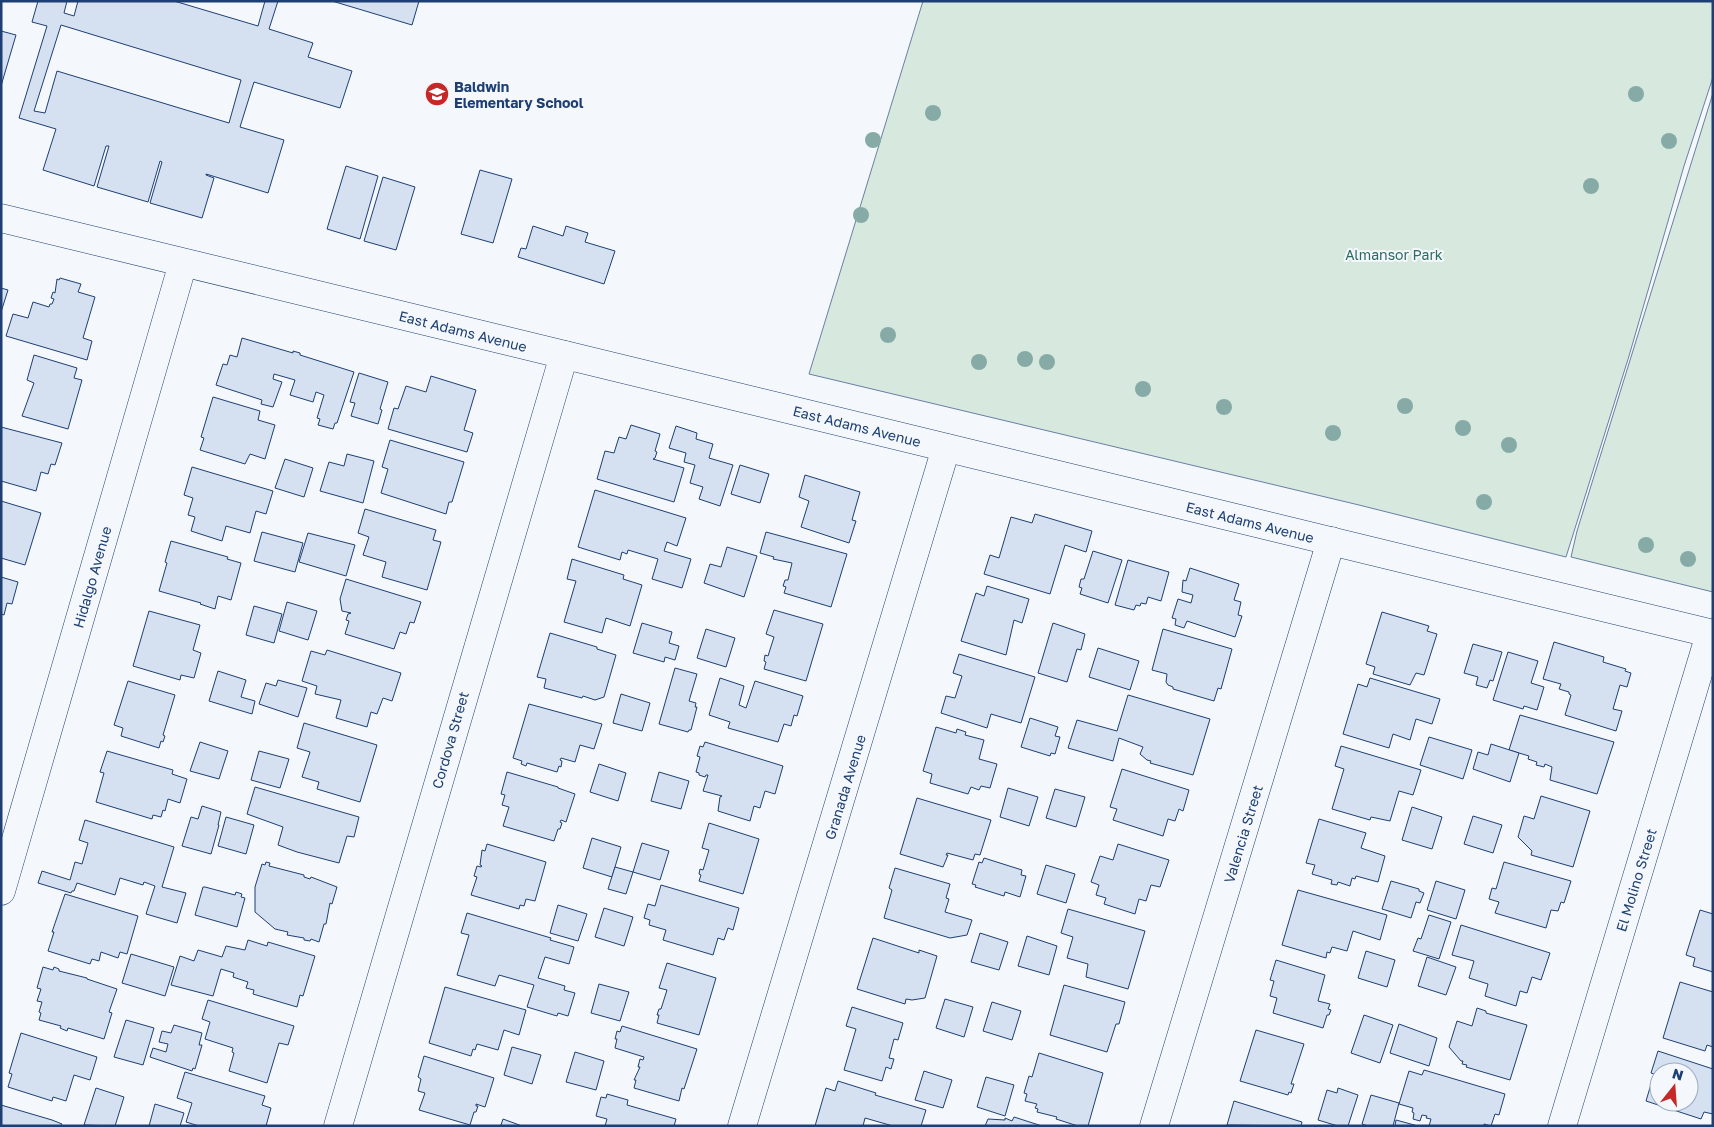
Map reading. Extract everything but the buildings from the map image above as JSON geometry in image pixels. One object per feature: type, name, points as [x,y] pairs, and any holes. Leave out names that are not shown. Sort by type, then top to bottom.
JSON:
[{"type":"street","name":"East Adams Avenue","points":[[1,218],[1712,634]]},
{"type":"street","name":"Hidalgo Avenue","points":[[1,891],[183,263]]},
{"type":"street","name":"Cordova Street","points":[[338,1126],[564,355]]},
{"type":"street","name":"Granada Avenue","points":[[742,1126],[946,448]]},
{"type":"street","name":"Valencia Street","points":[[1154,1126],[1331,541]]},
{"type":"street","name":"El Molino Street","points":[[1562,1126],[1712,634]]},
{"type":"green space","name":"Almansor Park","points":[[923,1],[1713,1],[1713,77],[1684,166],[1629,356],[1566,557],[1359,505],[809,374]]},
{"type":"green space","points":[[1713,93],[1713,592],[1571,557],[1577,531]]},
{"type":"place","name":"Baldwin Elementary School","points":[[437,94]]}]
